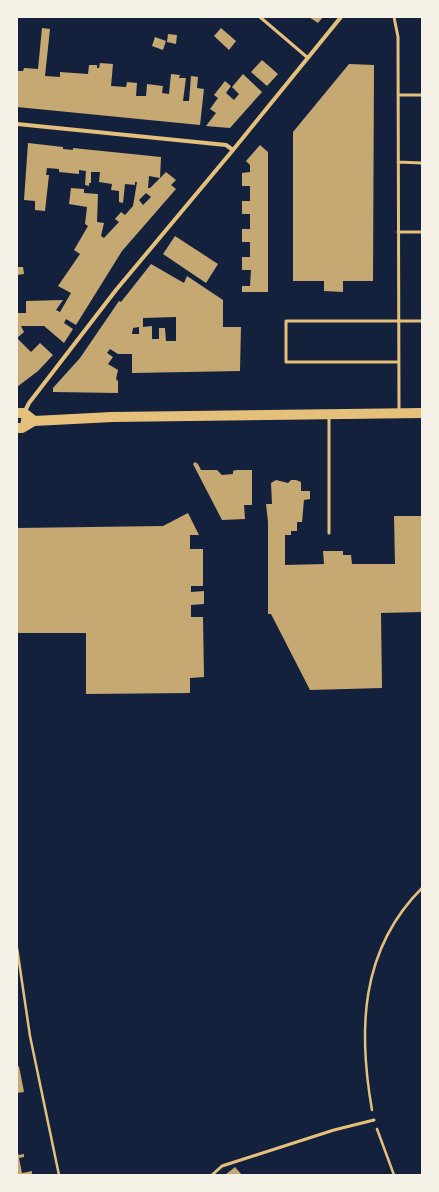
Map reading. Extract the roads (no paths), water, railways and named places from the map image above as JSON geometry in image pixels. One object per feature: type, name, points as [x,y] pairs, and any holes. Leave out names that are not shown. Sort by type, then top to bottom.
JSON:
[{"type":"main road","points":[[20,413],[34,421]]},
{"type":"main road","points":[[20,428],[34,421],[119,417],[422,413]]},
{"type":"street","points":[[20,428],[20,413],[29,404],[116,290],[233,150],[341,17]]},
{"type":"street","points":[[17,124],[226,145],[233,150]]},
{"type":"lane","points":[[260,17],[308,58]]},
{"type":"lane","points":[[394,17],[398,37],[399,413]]},
{"type":"lane","points":[[398,95],[422,95]]},
{"type":"lane","points":[[398,162],[422,163]]},
{"type":"lane","points":[[398,232],[422,232]]},
{"type":"lane","points":[[399,362],[286,362],[286,322],[422,321]]},
{"type":"lane","points":[[329,414],[329,533]]},
{"type":"lane","points":[[212,1175],[222,1166],[334,1130],[374,1120]]}]
